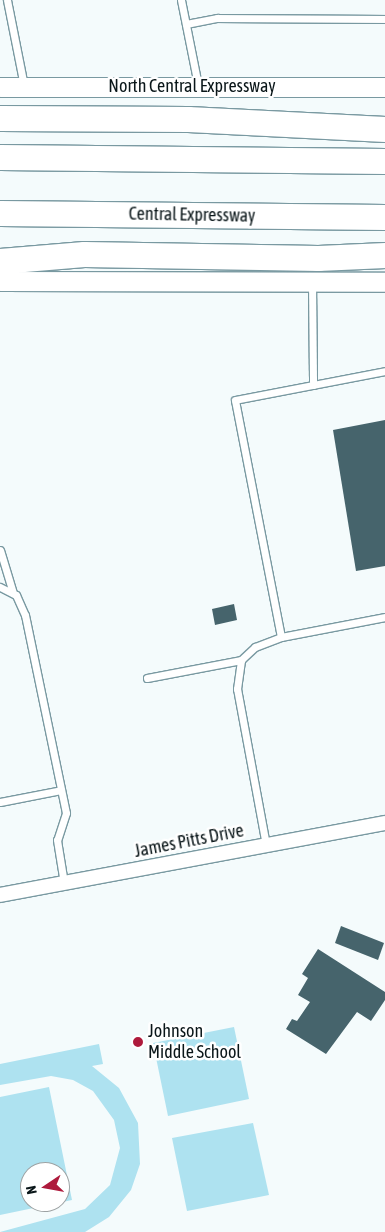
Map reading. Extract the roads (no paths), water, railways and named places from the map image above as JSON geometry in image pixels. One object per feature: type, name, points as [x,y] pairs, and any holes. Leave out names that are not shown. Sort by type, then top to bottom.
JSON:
[{"type":"highway","points":[[0,118],[188,119],[385,129]]},
{"type":"highway","points":[[0,157],[385,161]]},
{"type":"highway","name":"Central Expressway","points":[[0,213],[385,217]]},
{"type":"highway","points":[[0,260],[84,254],[318,258],[385,254]]},
{"type":"main road","name":"North Central Expressway","points":[[0,87],[198,86],[385,88]]},
{"type":"main road","points":[[0,281],[385,282]]},
{"type":"street","name":"James Pitts Drive","points":[[0,895],[385,823]]},
{"type":"lane","points":[[7,0],[24,86]]},
{"type":"lane","points":[[181,0],[198,86]]},
{"type":"lane","points":[[186,24],[217,18],[385,19]]},
{"type":"lane","points":[[312,283],[313,385]]},
{"type":"lane","points":[[281,637],[235,400],[385,370]]},
{"type":"lane","points":[[0,550],[14,594],[25,615],[66,813],[57,840],[64,883]]},
{"type":"lane","points":[[0,587],[14,594]]},
{"type":"lane","points":[[147,678],[241,660],[255,647],[281,637],[385,617]]},
{"type":"lane","points":[[241,660],[237,690],[266,845]]},
{"type":"lane","points":[[0,802],[61,790]]},
{"type":"place","name":"Johnson Middle School","points":[[138,1042]]}]
